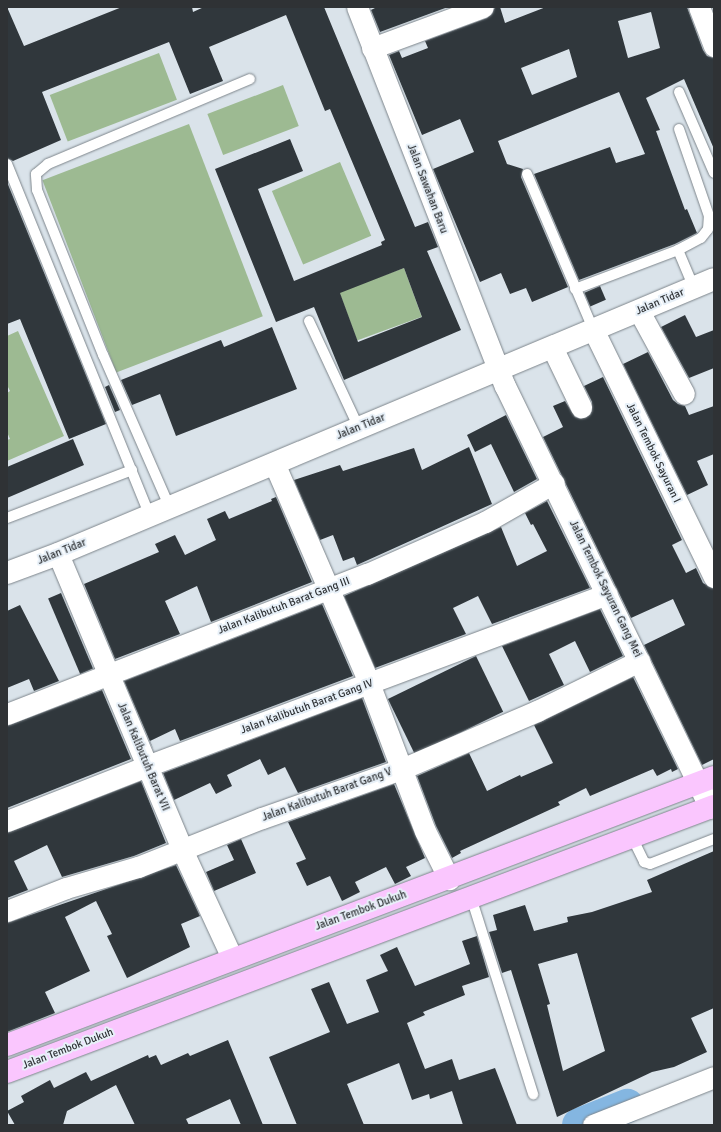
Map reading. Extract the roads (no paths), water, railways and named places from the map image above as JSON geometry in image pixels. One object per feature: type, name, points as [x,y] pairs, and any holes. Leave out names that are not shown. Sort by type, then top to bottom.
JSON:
[{"type":"highway","name":"Jalan Tembok Dukuh","points":[[7,1045],[232,958],[449,879],[706,780]]},
{"type":"highway","name":"Jalan Tembok Dukuh","points":[[7,1072],[712,807]]},
{"type":"street","name":"Jalan Sawahan Baru","points":[[357,7],[498,370]]},
{"type":"street","points":[[372,48],[483,7]]},
{"type":"street","points":[[699,7],[714,46]]},
{"type":"street","name":"Jalan Tidar","points":[[7,573],[58,554],[160,512],[714,279]]},
{"type":"street","points":[[639,311],[684,394]]},
{"type":"street","name":"Jalan Tembok Sayuran I","points":[[593,329],[714,577]]},
{"type":"street","points":[[552,346],[581,407]]},
{"type":"street","name":"Jalan Tembok Sayuran Gang Mei","points":[[498,370],[639,661],[706,780],[712,807]]},
{"type":"street","points":[[274,463],[327,590],[369,683],[400,769],[425,831],[449,879]]},
{"type":"street","name":"Jalan Kalibutuh Barat Gang III","points":[[7,714],[327,590],[485,522],[554,483]]},
{"type":"street","name":"Jalan Kalibutuh Barat VII","points":[[58,554],[182,848],[232,958]]},
{"type":"street","name":"Jalan Kalibutuh Barat Gang IV","points":[[7,821],[147,766],[607,594]]},
{"type":"street","name":"Jalan Kalibutuh Barat Gang V","points":[[7,911],[66,888],[138,867],[182,848],[400,769],[537,711],[639,661]]},
{"type":"street","points":[[593,1125],[714,1077]]},
{"type":"lane","points":[[160,512],[103,355],[40,198],[36,174],[48,164],[250,79]]},
{"type":"lane","points":[[679,92],[714,173]]},
{"type":"lane","points":[[575,289],[678,250],[701,238],[708,229],[710,221],[679,129]]},
{"type":"lane","points":[[7,164],[132,470],[160,512]]},
{"type":"lane","points":[[527,174],[593,329]]},
{"type":"lane","points":[[678,250],[694,288]]},
{"type":"lane","points":[[309,321],[360,428]]},
{"type":"lane","points":[[7,518],[132,470]]},
{"type":"lane","points":[[632,837],[644,862],[650,864],[714,839]]},
{"type":"lane","points":[[471,897],[533,1094]]},
{"type":"waterway","points":[[579,1125],[627,1106]]}]
